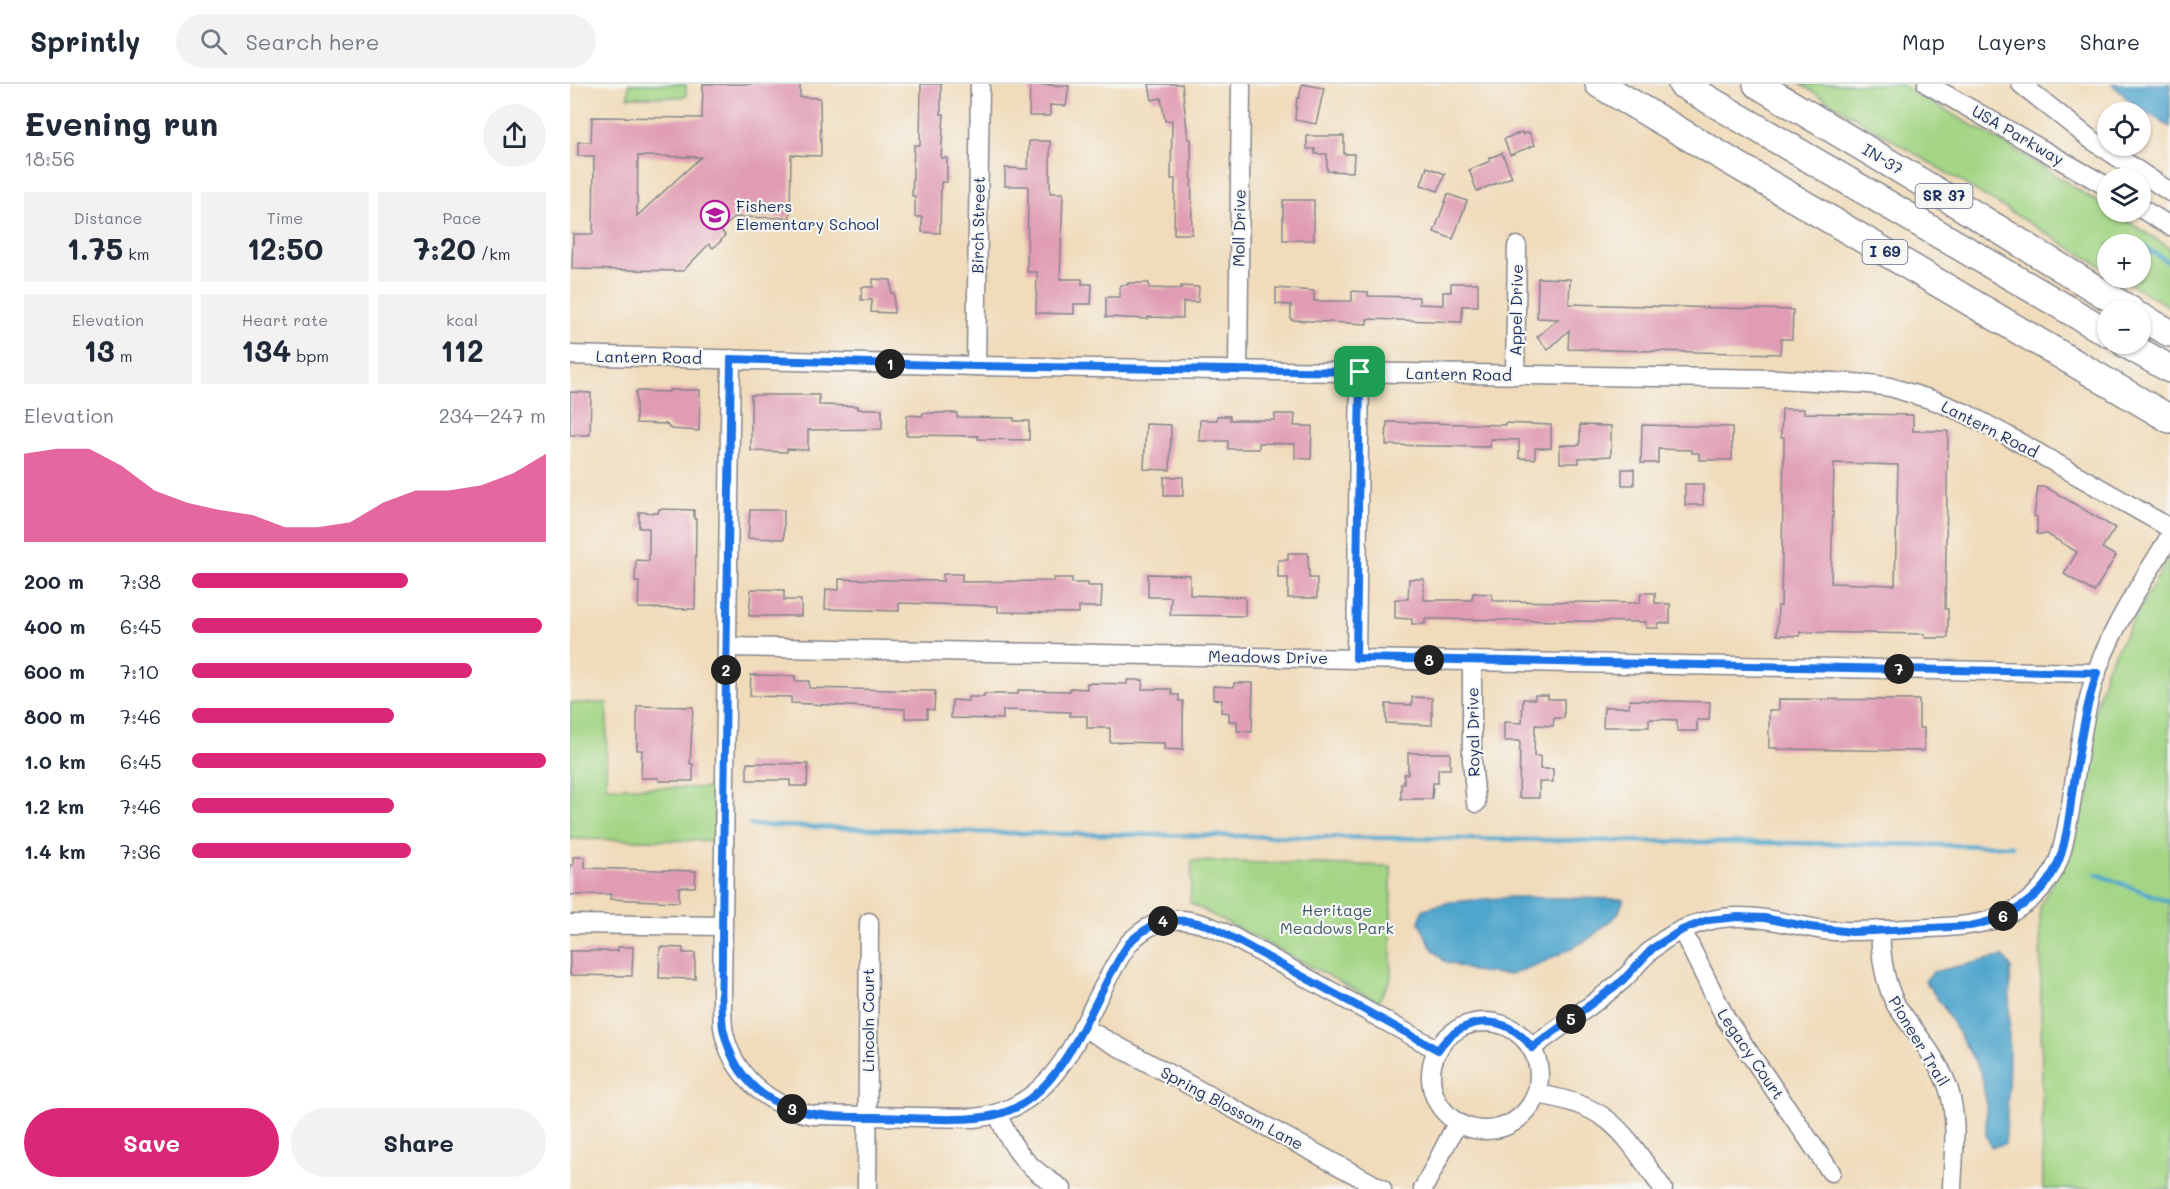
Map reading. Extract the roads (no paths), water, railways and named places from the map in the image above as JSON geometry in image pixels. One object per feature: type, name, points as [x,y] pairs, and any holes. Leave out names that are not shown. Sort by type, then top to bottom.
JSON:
[{"type":"highway","name":"I 69","points":[[1599,84],[2170,419]]},
{"type":"highway","name":"I 69","points":[[1682,84],[2097,327]]},
{"type":"highway","name":"IN-37","points":[[1757,84],[2114,300]]},
{"type":"highway","points":[[2151,322],[2170,333]]},
{"type":"highway","points":[[2144,354],[2170,369]]},
{"type":"street","name":"Birch Street","points":[[976,366],[980,84]]},
{"type":"street","name":"USA Parkway","points":[[1927,84],[2097,181]]},
{"type":"street","name":"USA Parkway","points":[[2021,84],[2088,138],[2170,192]]},
{"type":"street","name":"Moll Drive","points":[[1238,370],[1241,86]]},
{"type":"street","points":[[2151,215],[2170,226]]},
{"type":"street","name":"Appel Drive","points":[[1515,375],[1517,246]]},
{"type":"street","name":"Lantern Road","points":[[570,355],[976,366],[1824,381],[1890,387],[1936,401],[1965,413],[2170,528]]},
{"type":"street","points":[[731,359],[722,926],[723,1028],[731,1053],[745,1077],[777,1103],[798,1112],[813,1115],[974,1118],[998,1115],[1014,1108],[1040,1091],[1062,1063],[1121,954],[1133,938],[1156,924],[1183,919],[1202,923],[1229,935],[1438,1050]]},
{"type":"street","points":[[1356,658],[1360,372]]},
{"type":"street","points":[[1532,1048],[1622,981],[1653,948],[1682,930],[1708,920],[1764,918],[1832,931],[1880,930],[1970,926],[1986,923],[2021,907],[2050,877],[2064,845],[2085,718],[2097,673],[2110,639],[2170,536]]},
{"type":"street","name":"Meadows Drive","points":[[727,647],[2097,673]]},
{"type":"street","name":"Royal Drive","points":[[1472,661],[1472,760],[1476,803]]},
{"type":"street","name":"Lincoln Court","points":[[867,1189],[869,922]]},
{"type":"street","points":[[570,924],[722,926]]},
{"type":"street","name":"Legacy Court","points":[[1682,930],[1726,1019],[1831,1172]]},
{"type":"street","name":"Pioneer Trail","points":[[1880,930],[1883,973],[1891,996],[1935,1062],[1948,1088],[1953,1120],[1952,1189]]},
{"type":"street","points":[[1499,1024],[1508,1027],[1526,1040],[1532,1048],[1539,1075],[1533,1102],[1521,1118],[1504,1128],[1485,1131],[1457,1123],[1442,1110],[1433,1092],[1431,1071],[1438,1050],[1451,1034],[1468,1025],[1499,1024]]},
{"type":"street","name":"Spring Blossom Lane","points":[[1082,1027],[1382,1189]]},
{"type":"street","points":[[1536,1094],[1573,1101],[1608,1119],[1628,1139],[1663,1189]]},
{"type":"street","points":[[998,1115],[1011,1143],[1027,1163],[1036,1173],[1062,1189]]},
{"type":"street","points":[[1423,1189],[1457,1123]]},
{"type":"water","points":[[2112,84],[2170,84],[2170,127],[2151,115],[2151,102],[2131,102]]},
{"type":"water","points":[[1512,897],[1624,899],[1618,914],[1589,939],[1546,961],[1510,975],[1472,971],[1444,961],[1431,947],[1419,922],[1423,909],[1450,902]]},
{"type":"water","points":[[2003,956],[2011,967],[2007,1122],[2005,1144],[1991,1147],[1986,1135],[1986,1101],[1981,1072],[1942,1005],[1925,981],[1933,972]]},
{"type":"waterway","points":[[2151,251],[2170,263]]},
{"type":"waterway","points":[[750,825],[1002,833],[2012,846]]},
{"type":"waterway","points":[[2096,874],[2170,902]]},
{"type":"place","name":"Fishers Elementary School","points":[[715,215]]},
{"type":"park label","name":"Heritage Meadows Park","points":[[1337,919]]}]
